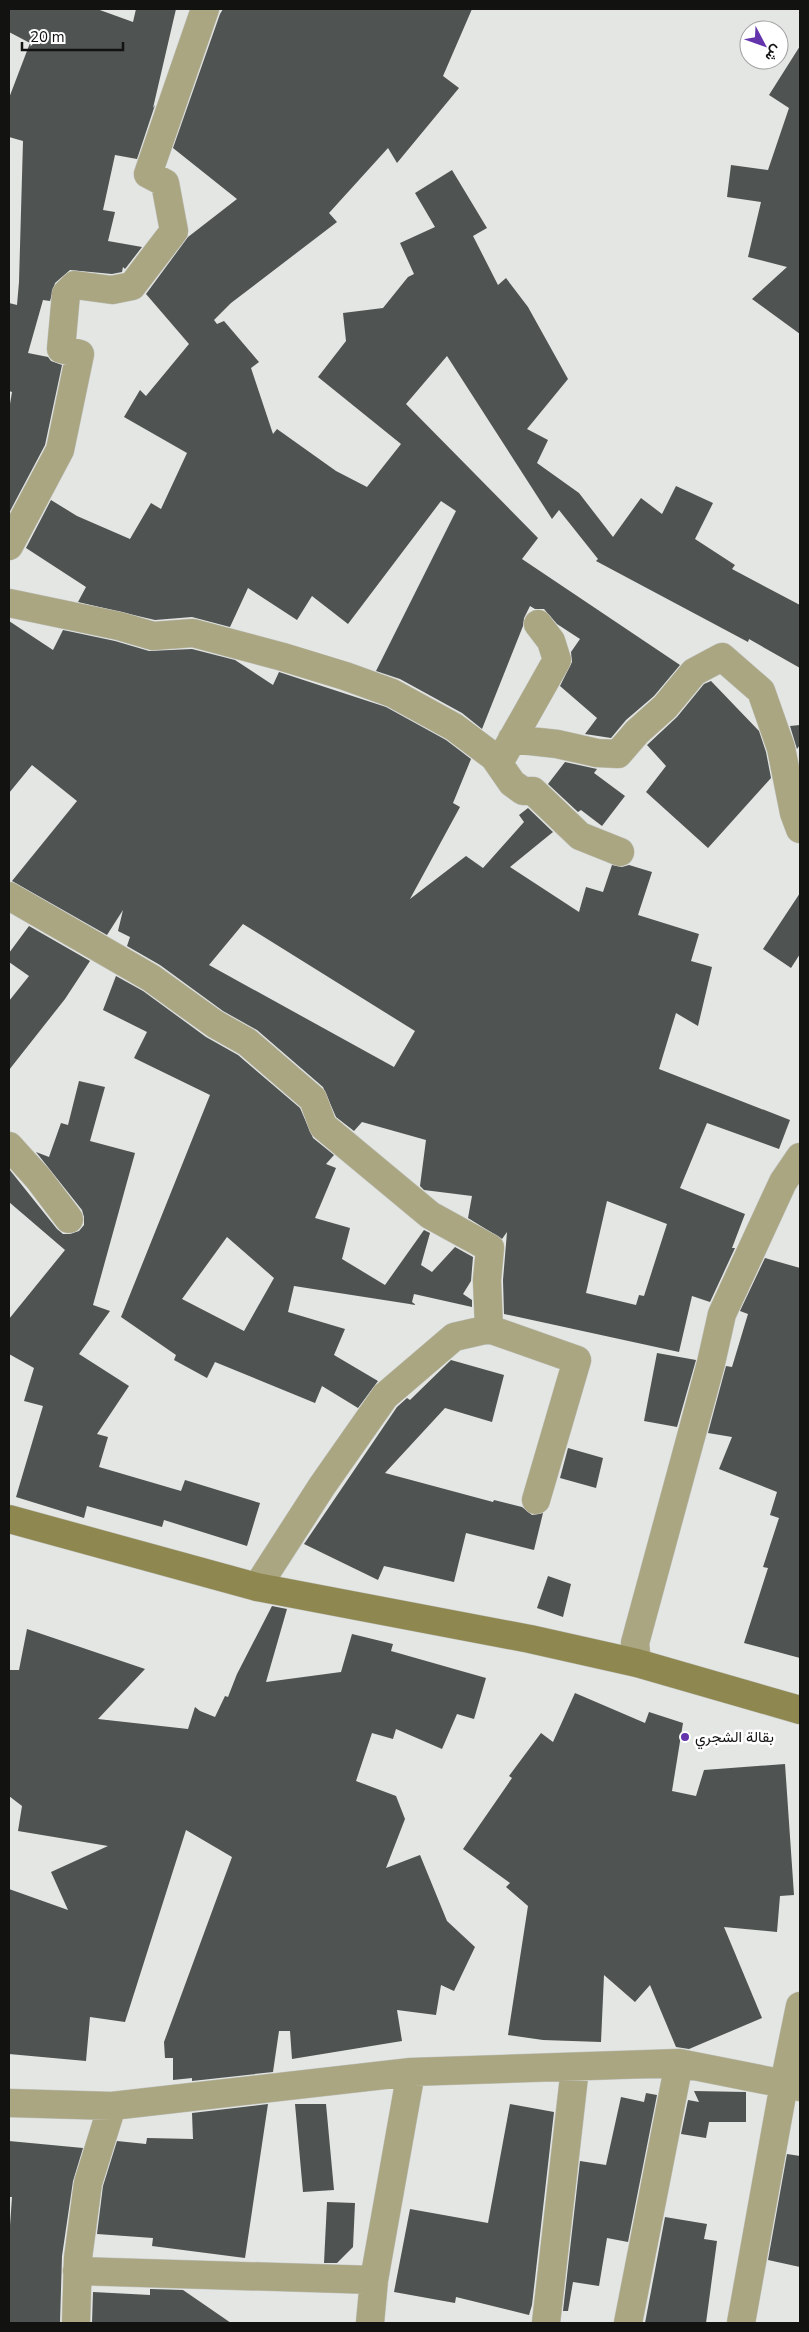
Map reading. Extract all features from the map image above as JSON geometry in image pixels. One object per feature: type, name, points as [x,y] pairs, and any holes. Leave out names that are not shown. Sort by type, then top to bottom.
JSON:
[{"type":"main road","points":[[9,1519],[257,1587],[530,1640],[636,1663],[800,1710]]},
{"type":"street","points":[[9,546],[60,450],[80,354],[61,350],[66,294],[75,285],[112,290],[132,286],[174,231],[165,183],[148,174],[205,9]]},
{"type":"street","points":[[9,603],[118,626],[153,636],[193,633],[283,657],[392,693],[446,723],[494,757],[512,782],[523,791],[533,791],[580,836],[620,852]]},
{"type":"street","points":[[499,764],[557,660],[550,642],[538,624]]},
{"type":"street","points":[[512,739],[557,744],[596,753],[618,754],[637,732],[665,707],[694,672],[722,657],[761,691],[781,748],[794,813],[800,829]]},
{"type":"street","points":[[9,896],[151,978],[215,1024],[247,1042],[313,1099],[323,1126],[430,1215],[490,1248],[487,1280],[489,1329]]},
{"type":"street","points":[[9,1146],[38,1178],[69,1219]]},
{"type":"street","points":[[636,1663],[635,1643],[711,1363],[722,1314],[783,1182],[800,1157]]},
{"type":"street","points":[[257,1587],[322,1486],[385,1396],[454,1337],[489,1329],[577,1360],[536,1500]]},
{"type":"street","points":[[740,2323],[792,2086],[800,2006]]},
{"type":"street","points":[[9,2103],[112,2106],[411,2072],[575,2068],[679,2063],[792,2086]]},
{"type":"street","points":[[628,2323],[679,2063]]},
{"type":"street","points":[[546,2323],[575,2068]]},
{"type":"street","points":[[370,2323],[374,2280],[411,2072]]},
{"type":"street","points":[[76,2323],[78,2271],[88,2183],[112,2106]]},
{"type":"street","points":[[78,2271],[374,2280]]},
{"type":"building","points":[[9,9],[97,9],[133,22],[136,9],[176,9],[153,108],[155,105],[137,159],[115,155],[103,210],[115,212],[108,241],[142,247],[125,269],[123,267],[122,272],[112,274],[70,270],[55,283],[50,301],[43,300],[28,353],[48,357],[51,361],[62,365],[45,445],[9,513],[9,410],[12,392],[9,391],[9,303],[17,305],[23,141],[9,137],[9,98],[30,43],[9,32]]},
{"type":"building","points":[[223,9],[472,9],[443,76],[459,88],[397,163],[388,148],[329,213],[337,222],[231,303],[214,320],[217,324],[224,321],[259,362],[251,368],[273,434],[277,429],[336,471],[367,487],[401,444],[318,377],[346,341],[343,313],[383,308],[408,277],[414,274],[400,243],[435,227],[415,193],[452,170],[487,228],[473,236],[498,285],[506,278],[528,307],[568,379],[527,429],[548,440],[537,463],[579,493],[613,537],[641,498],[662,514],[676,486],[713,503],[695,539],[735,565],[732,569],[800,605],[800,668],[749,639],[748,642],[596,561],[598,559],[559,510],[552,519],[447,356],[406,404],[538,538],[522,559],[680,665],[654,696],[626,720],[611,738],[585,734],[597,718],[560,686],[572,662],[571,652],[580,639],[557,624],[544,609],[535,609],[530,606],[482,729],[462,713],[400,679],[376,671],[456,511],[441,501],[348,624],[312,596],[297,620],[248,588],[230,627],[192,617],[155,620],[78,602],[86,587],[26,548],[51,500],[77,516],[130,539],[151,503],[161,509],[187,453],[124,417],[140,390],[146,396],[189,344],[146,294],[188,237],[237,199],[173,148]]},
{"type":"building","points":[[800,46],[800,334],[752,299],[787,267],[748,257],[761,202],[727,197],[731,165],[768,170],[789,108],[769,95],[785,70],[789,70],[789,63]]},
{"type":"building","points":[[9,621],[53,650],[63,630],[115,641],[149,651],[192,649],[235,660],[273,685],[279,672],[386,707],[446,740],[471,759],[453,803],[460,807],[410,899],[466,856],[483,868],[524,822],[519,815],[528,808],[553,832],[510,867],[579,912],[586,887],[603,892],[612,865],[622,867],[629,865],[652,872],[638,915],[699,934],[691,961],[712,967],[698,1026],[676,1013],[659,1069],[790,1120],[779,1149],[707,1123],[680,1188],[745,1214],[732,1248],[735,1248],[710,1302],[692,1296],[679,1352],[504,1314],[503,1280],[507,1232],[502,1239],[468,1218],[472,1196],[424,1190],[420,1186],[426,1140],[362,1122],[354,1131],[336,1117],[323,1087],[257,1030],[223,1011],[160,965],[127,946],[130,937],[118,931],[123,910],[107,935],[12,881],[77,801],[32,765],[9,793]],"holes":[[[243,924],[415,1031],[394,1067],[209,965]],[[607,1201],[667,1224],[644,1296],[639,1295],[636,1305],[586,1293]]]},
{"type":"building","points":[[711,681],[759,731],[766,752],[771,778],[708,848],[646,792],[666,766],[647,745],[677,717],[704,684]]},
{"type":"building","points":[[800,725],[800,745],[797,749],[790,726]]},
{"type":"building","points":[[565,762],[597,769],[594,773],[625,796],[602,826],[581,810],[578,812],[548,784]]},
{"type":"building","points":[[800,893],[800,954],[791,968],[763,949]]},
{"type":"building","points":[[29,926],[90,961],[65,999],[9,1070],[9,1001],[29,976],[9,962],[9,953]]},
{"type":"building","points":[[116,976],[143,991],[206,1037],[238,1055],[300,1108],[313,1138],[334,1155],[326,1164],[336,1168],[315,1218],[350,1228],[342,1259],[385,1285],[424,1230],[430,1233],[421,1265],[432,1272],[455,1247],[473,1257],[471,1281],[463,1294],[472,1300],[472,1307],[414,1294],[412,1302],[416,1305],[294,1286],[288,1312],[345,1329],[334,1355],[378,1381],[358,1408],[322,1386],[315,1403],[215,1362],[207,1378],[174,1360],[176,1355],[121,1317],[210,1095],[134,1058],[147,1032],[103,1010]],"holes":[[[227,1237],[274,1278],[244,1331],[182,1299]]]},
{"type":"building","points":[[79,1081],[105,1087],[90,1141],[135,1153],[93,1305],[110,1311],[79,1354],[129,1386],[97,1434],[108,1437],[99,1467],[181,1491],[185,1480],[260,1503],[247,1546],[164,1520],[162,1527],[87,1506],[84,1518],[16,1497],[43,1406],[24,1401],[34,1368],[9,1354],[9,1319],[65,1250],[9,1202],[9,1169],[63,1234],[79,1231],[84,1225],[82,1210],[36,1152],[49,1157],[61,1123],[68,1125]]},
{"type":"building","points":[[765,1258],[800,1268],[800,1658],[744,1643],[768,1568],[763,1567],[779,1518],[770,1515],[777,1492],[719,1469],[732,1437],[708,1433],[726,1366],[732,1367],[748,1314],[740,1311]]},
{"type":"building","points":[[657,1353],[696,1360],[677,1427],[644,1421]]},
{"type":"building","points":[[451,1360],[504,1375],[492,1422],[445,1408],[385,1473],[493,1502],[494,1500],[522,1507],[532,1515],[543,1513],[534,1550],[466,1533],[454,1582],[384,1566],[378,1580],[304,1544],[397,1407],[407,1398],[410,1400]]},
{"type":"building","points":[[568,1448],[603,1458],[596,1488],[560,1478]]},
{"type":"building","points":[[548,1576],[571,1584],[563,1617],[537,1608]]},
{"type":"building","points":[[272,1606],[287,1609],[266,1682],[341,1672],[352,1634],[393,1644],[391,1651],[486,1678],[474,1719],[457,1714],[442,1749],[396,1729],[393,1739],[372,1733],[356,1781],[396,1796],[405,1819],[386,1868],[420,1855],[447,1921],[475,1947],[454,1991],[441,1985],[436,2015],[397,2010],[402,2041],[292,2059],[290,2031],[279,2031],[273,2072],[192,2081],[192,2078],[173,2080],[173,2058],[165,2058],[164,2042],[232,1857],[186,1830],[125,2022],[90,2017],[86,2061],[9,2054],[9,1889],[68,1910],[51,1872],[108,1846],[18,1831],[22,1806],[9,1796],[9,1670],[19,1670],[27,1629],[145,1669],[98,1719],[188,1729],[195,1707],[215,1717],[225,1696],[228,1697],[237,1674]]},
{"type":"building","points":[[575,1693],[645,1723],[649,1712],[683,1723],[672,1791],[696,1796],[704,1770],[785,1764],[794,1895],[780,1896],[777,1932],[724,1927],[762,2018],[689,2049],[676,2047],[650,1985],[635,2002],[604,1975],[601,2042],[543,2040],[508,2035],[528,1906],[506,1887],[510,1883],[463,1849],[512,1778],[509,1776],[541,1733],[553,1742]]},
{"type":"building","points":[[694,2091],[746,2092],[746,2122],[709,2122],[706,2138],[681,2134],[688,2100],[699,2102]]},
{"type":"building","points":[[646,2093],[657,2095],[628,2242],[607,2238],[599,2286],[573,2282],[568,2311],[563,2311],[580,2161],[606,2165],[621,2097],[644,2102]]},
{"type":"building","points":[[268,2104],[245,2258],[152,2246],[153,2238],[97,2234],[103,2186],[117,2141],[146,2144],[147,2138],[193,2139],[192,2113]]},
{"type":"building","points":[[295,2104],[326,2104],[334,2190],[303,2192]]},
{"type":"building","points":[[510,2104],[554,2112],[532,2305],[529,2315],[456,2297],[455,2303],[394,2292],[410,2209],[488,2223]]},
{"type":"building","points":[[9,2141],[83,2148],[73,2181],[62,2256],[60,2323],[9,2323],[9,2240],[12,2197],[9,2197]]},
{"type":"building","points":[[787,2154],[800,2156],[800,2267],[768,2260]]},
{"type":"building","points":[[327,2202],[355,2203],[353,2247],[337,2263],[324,2263]]},
{"type":"building","points":[[665,2217],[707,2224],[704,2239],[717,2241],[706,2323],[645,2323]]},
{"type":"building","points":[[150,2289],[183,2290],[231,2323],[92,2323],[93,2292],[150,2295]]},
{"type":"place","name":"بقالة الشجري","points":[[685,1737]]}]
